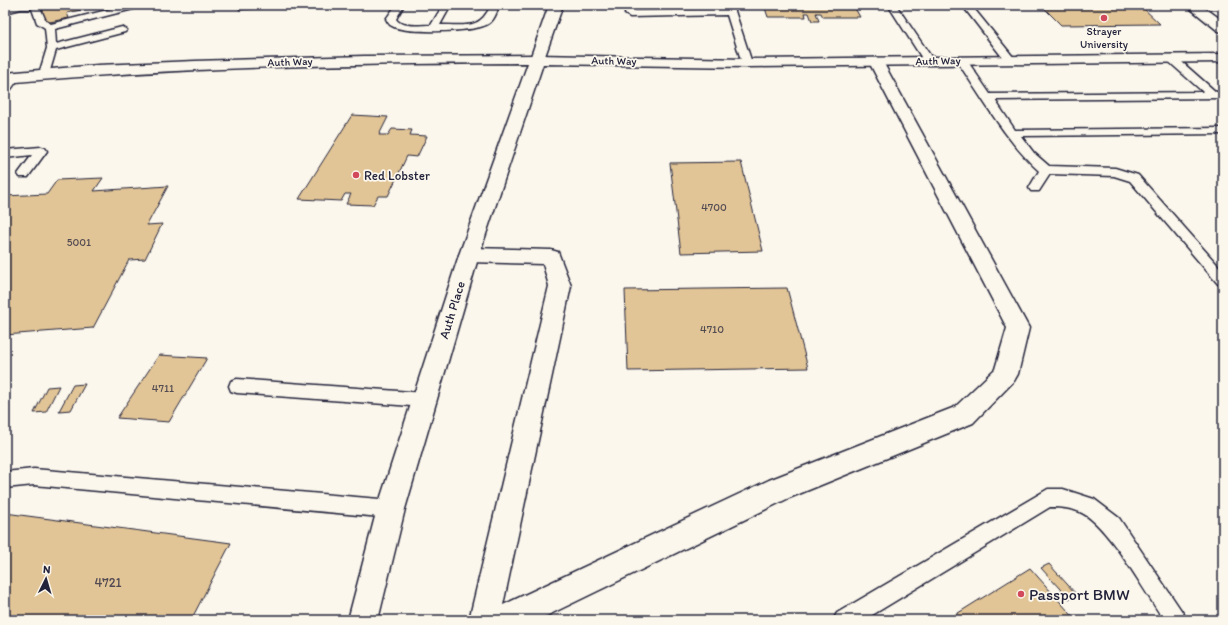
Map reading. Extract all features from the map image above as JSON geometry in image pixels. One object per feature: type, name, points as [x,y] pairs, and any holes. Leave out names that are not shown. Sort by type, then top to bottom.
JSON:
[{"type":"street","name":"Auth Place","points":[[363,620],[391,509],[470,255],[556,5]]},
{"type":"street","points":[[1193,5],[1223,28]]},
{"type":"street","name":"Auth Way","points":[[8,82],[44,74],[262,63],[537,59],[747,63],[1223,58]]},
{"type":"street","points":[[505,620],[779,489],[964,415],[1006,374],[1018,328],[876,62]]},
{"type":"street","points":[[470,255],[551,257],[560,286],[484,620]]},
{"type":"lane","points":[[5,10],[21,6],[36,7],[42,23],[50,27],[138,5]]},
{"type":"lane","points":[[400,5],[390,19],[394,24],[402,27],[466,27],[482,25],[488,20],[495,5]]},
{"type":"lane","points":[[434,27],[447,5]]},
{"type":"lane","points":[[630,5],[630,14],[730,8],[747,63]]},
{"type":"lane","points":[[892,5],[929,61]]},
{"type":"lane","points":[[966,5],[1010,60]]},
{"type":"lane","points":[[44,74],[52,48],[50,27]]},
{"type":"lane","points":[[52,48],[122,30]]},
{"type":"lane","points":[[1171,58],[1218,95]]},
{"type":"lane","points":[[962,61],[1012,133],[1030,156],[1046,170],[1115,172],[1134,178],[1223,280]]},
{"type":"lane","points":[[987,97],[1218,95]]},
{"type":"lane","points":[[1012,133],[1223,131]]},
{"type":"lane","points":[[5,154],[42,151],[24,174]]},
{"type":"lane","points":[[1035,188],[1046,170]]},
{"type":"lane","points":[[238,386],[425,400]]},
{"type":"lane","points":[[5,480],[34,477],[391,509]]},
{"type":"lane","points":[[844,620],[1048,498],[1063,498],[1087,505],[1112,525],[1176,620]]},
{"type":"building","points":[[42,5],[104,5],[67,13],[69,18],[45,23]]},
{"type":"building","points":[[241,5],[297,5],[239,10]]},
{"type":"building","points":[[764,5],[853,5],[860,17],[823,17],[821,13],[816,13],[819,21],[812,21],[809,13],[805,13],[806,17],[768,17]]},
{"type":"building","name":"Strayer University","points":[[1041,5],[1140,5],[1160,24],[1061,25]]},
{"type":"building","name":"Red Lobster","points":[[352,115],[388,117],[379,135],[388,135],[392,129],[412,130],[410,135],[427,136],[417,157],[407,156],[388,196],[378,196],[373,205],[346,204],[351,194],[345,194],[341,201],[299,199]]},
{"type":"building","points":[[741,162],[763,251],[681,253],[670,163]]},
{"type":"building","points":[[103,178],[94,191],[168,186],[147,225],[162,224],[145,259],[129,260],[93,328],[5,335],[5,196],[47,194],[57,180]]},
{"type":"building","points":[[787,288],[808,368],[628,371],[625,290]]},
{"type":"building","points":[[159,355],[207,358],[169,422],[117,418]]},
{"type":"building","points":[[85,384],[71,410],[59,411],[73,385]]},
{"type":"building","points":[[59,386],[46,412],[34,413],[47,387]]},
{"type":"building","points":[[5,513],[231,543],[191,620],[5,620]]},
{"type":"building","points":[[1049,564],[1076,594],[1069,599],[1041,568]]},
{"type":"building","name":"Passport BMW","points":[[1030,568],[1076,620],[947,620]]},
{"type":"place","name":"Strayer University","points":[[1104,18]]},
{"type":"place","name":"Red Lobster","points":[[356,175]]},
{"type":"place","name":"Passport BMW","points":[[1021,594]]}]
